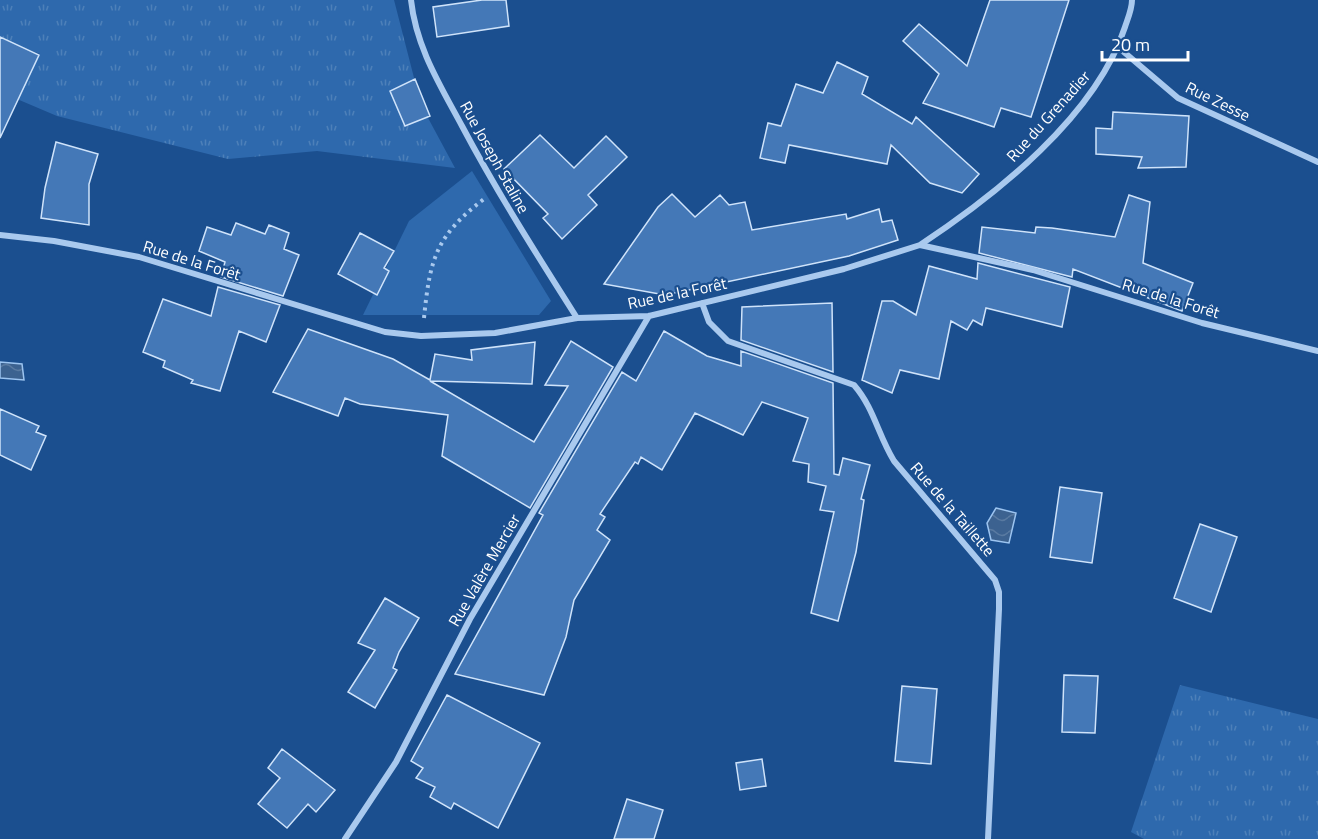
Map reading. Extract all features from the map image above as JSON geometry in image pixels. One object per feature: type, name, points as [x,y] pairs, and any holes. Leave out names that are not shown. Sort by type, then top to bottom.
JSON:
[{"type":"street","name":"Rue Joseph Staline","points":[[411,0],[413,22],[426,60],[497,192],[577,318]]},
{"type":"street","name":"Rue du Grenadier","points":[[920,245],[962,217],[1031,159],[1095,88],[1118,46],[1132,0]]},
{"type":"street","name":"Rue Zesse","points":[[1118,46],[1178,98],[1318,162]]},
{"type":"street","name":"Rue de la Forêt","points":[[0,235],[54,241],[139,257],[385,332],[421,336],[495,333],[577,318],[649,316],[844,269],[920,245],[1033,270],[1202,323],[1318,351]]},
{"type":"street","name":"Rue de la Taillette","points":[[702,303],[710,322],[728,341],[854,385],[867,400],[882,442],[894,460],[995,580],[999,592],[999,609],[988,839]]},
{"type":"street","name":"Rue Valère Mercier","points":[[345,839],[396,762],[470,618],[649,316]]},
{"type":"path","points":[[424,318],[430,276],[447,231],[484,198]]},
{"type":"green space","points":[[0,0],[394,0],[421,105],[455,168],[317,151],[228,159],[57,116],[17,99],[40,54],[0,39]]},
{"type":"green space","points":[[472,171],[551,301],[539,315],[363,315],[409,221]]},
{"type":"green space","points":[[1180,685],[1318,719],[1318,839],[1144,839],[1131,832]]},
{"type":"water","points":[[0,362],[22,364],[24,380],[0,378]]},
{"type":"water","points":[[996,508],[1016,513],[1009,543],[991,540],[987,523]]},
{"type":"building","points":[[482,0],[506,0],[509,26],[437,37],[433,7]]},
{"type":"building","points":[[990,0],[1069,0],[1031,117],[1001,108],[994,127],[923,103],[939,74],[903,41],[919,24],[967,66]]},
{"type":"building","points":[[0,37],[39,55],[0,138]]},
{"type":"building","points":[[837,62],[868,77],[862,94],[912,124],[916,117],[979,174],[962,193],[930,183],[891,145],[887,164],[789,145],[785,163],[760,158],[768,123],[781,126],[796,84],[823,93]]},
{"type":"building","points":[[415,79],[430,116],[405,126],[390,91]]},
{"type":"building","points":[[1113,112],[1189,116],[1186,167],[1138,168],[1142,157],[1096,154],[1096,128],[1112,129]]},
{"type":"building","points":[[540,135],[574,168],[606,136],[627,157],[588,195],[597,205],[562,239],[543,218],[548,214],[504,169]]},
{"type":"building","points":[[56,142],[98,154],[89,184],[89,225],[41,218],[45,188]]},
{"type":"building","points":[[672,194],[695,217],[720,195],[729,205],[745,202],[752,230],[846,214],[847,219],[879,209],[882,222],[892,220],[898,240],[849,256],[665,295],[604,284],[658,207]]},
{"type":"building","points":[[1129,195],[1150,202],[1143,263],[1193,283],[1182,311],[1073,269],[1072,277],[979,253],[982,227],[1035,233],[1036,227],[1052,228],[1115,237]]},
{"type":"building","points":[[236,223],[265,234],[269,225],[289,233],[284,249],[299,255],[283,296],[221,277],[225,262],[199,251],[207,227],[231,235]]},
{"type":"building","points":[[360,233],[394,251],[384,268],[389,271],[377,295],[338,274]]},
{"type":"building","points":[[978,263],[1070,287],[1062,327],[986,308],[982,325],[973,320],[967,330],[951,321],[939,379],[900,370],[892,393],[862,380],[882,301],[893,301],[916,315],[929,266],[977,279]]},
{"type":"building","points":[[218,287],[280,305],[266,342],[239,331],[220,391],[191,383],[193,380],[163,367],[165,361],[143,352],[163,299],[211,316]]},
{"type":"building","points":[[832,303],[833,372],[741,340],[742,307]]},
{"type":"building","points":[[308,329],[393,359],[430,380],[435,354],[472,360],[471,350],[535,342],[532,384],[430,381],[534,442],[568,386],[545,385],[571,341],[613,367],[530,508],[442,456],[448,415],[360,404],[345,398],[338,416],[273,392]]},
{"type":"building","points":[[664,331],[707,356],[741,366],[741,351],[833,383],[834,474],[839,475],[843,458],[870,465],[861,499],[864,500],[856,552],[838,621],[811,613],[834,512],[820,510],[826,486],[808,482],[809,464],[793,461],[808,418],[762,402],[743,435],[695,413],[662,470],[641,457],[638,464],[635,462],[600,514],[605,517],[597,530],[610,540],[574,600],[566,637],[544,695],[455,674],[543,515],[539,513],[622,372],[636,381]]},
{"type":"building","points":[[0,409],[39,426],[36,432],[46,436],[31,470],[0,455]]},
{"type":"building","points":[[1060,487],[1102,493],[1092,563],[1050,557]]},
{"type":"building","points":[[1200,524],[1237,537],[1211,612],[1174,598]]},
{"type":"building","points":[[385,598],[419,618],[399,652],[393,668],[397,670],[375,708],[348,692],[375,650],[358,643]]},
{"type":"building","points":[[1064,675],[1098,676],[1095,733],[1062,732]]},
{"type":"building","points":[[902,686],[937,689],[931,764],[895,761]]},
{"type":"building","points":[[447,695],[540,743],[498,828],[454,803],[451,809],[430,797],[435,787],[416,778],[423,768],[411,761]]},
{"type":"building","points":[[282,749],[335,790],[316,812],[308,804],[287,828],[258,804],[280,778],[268,768]]},
{"type":"building","points":[[762,759],[766,786],[740,790],[736,763]]},
{"type":"building","points":[[627,799],[663,810],[654,839],[614,839]]}]
